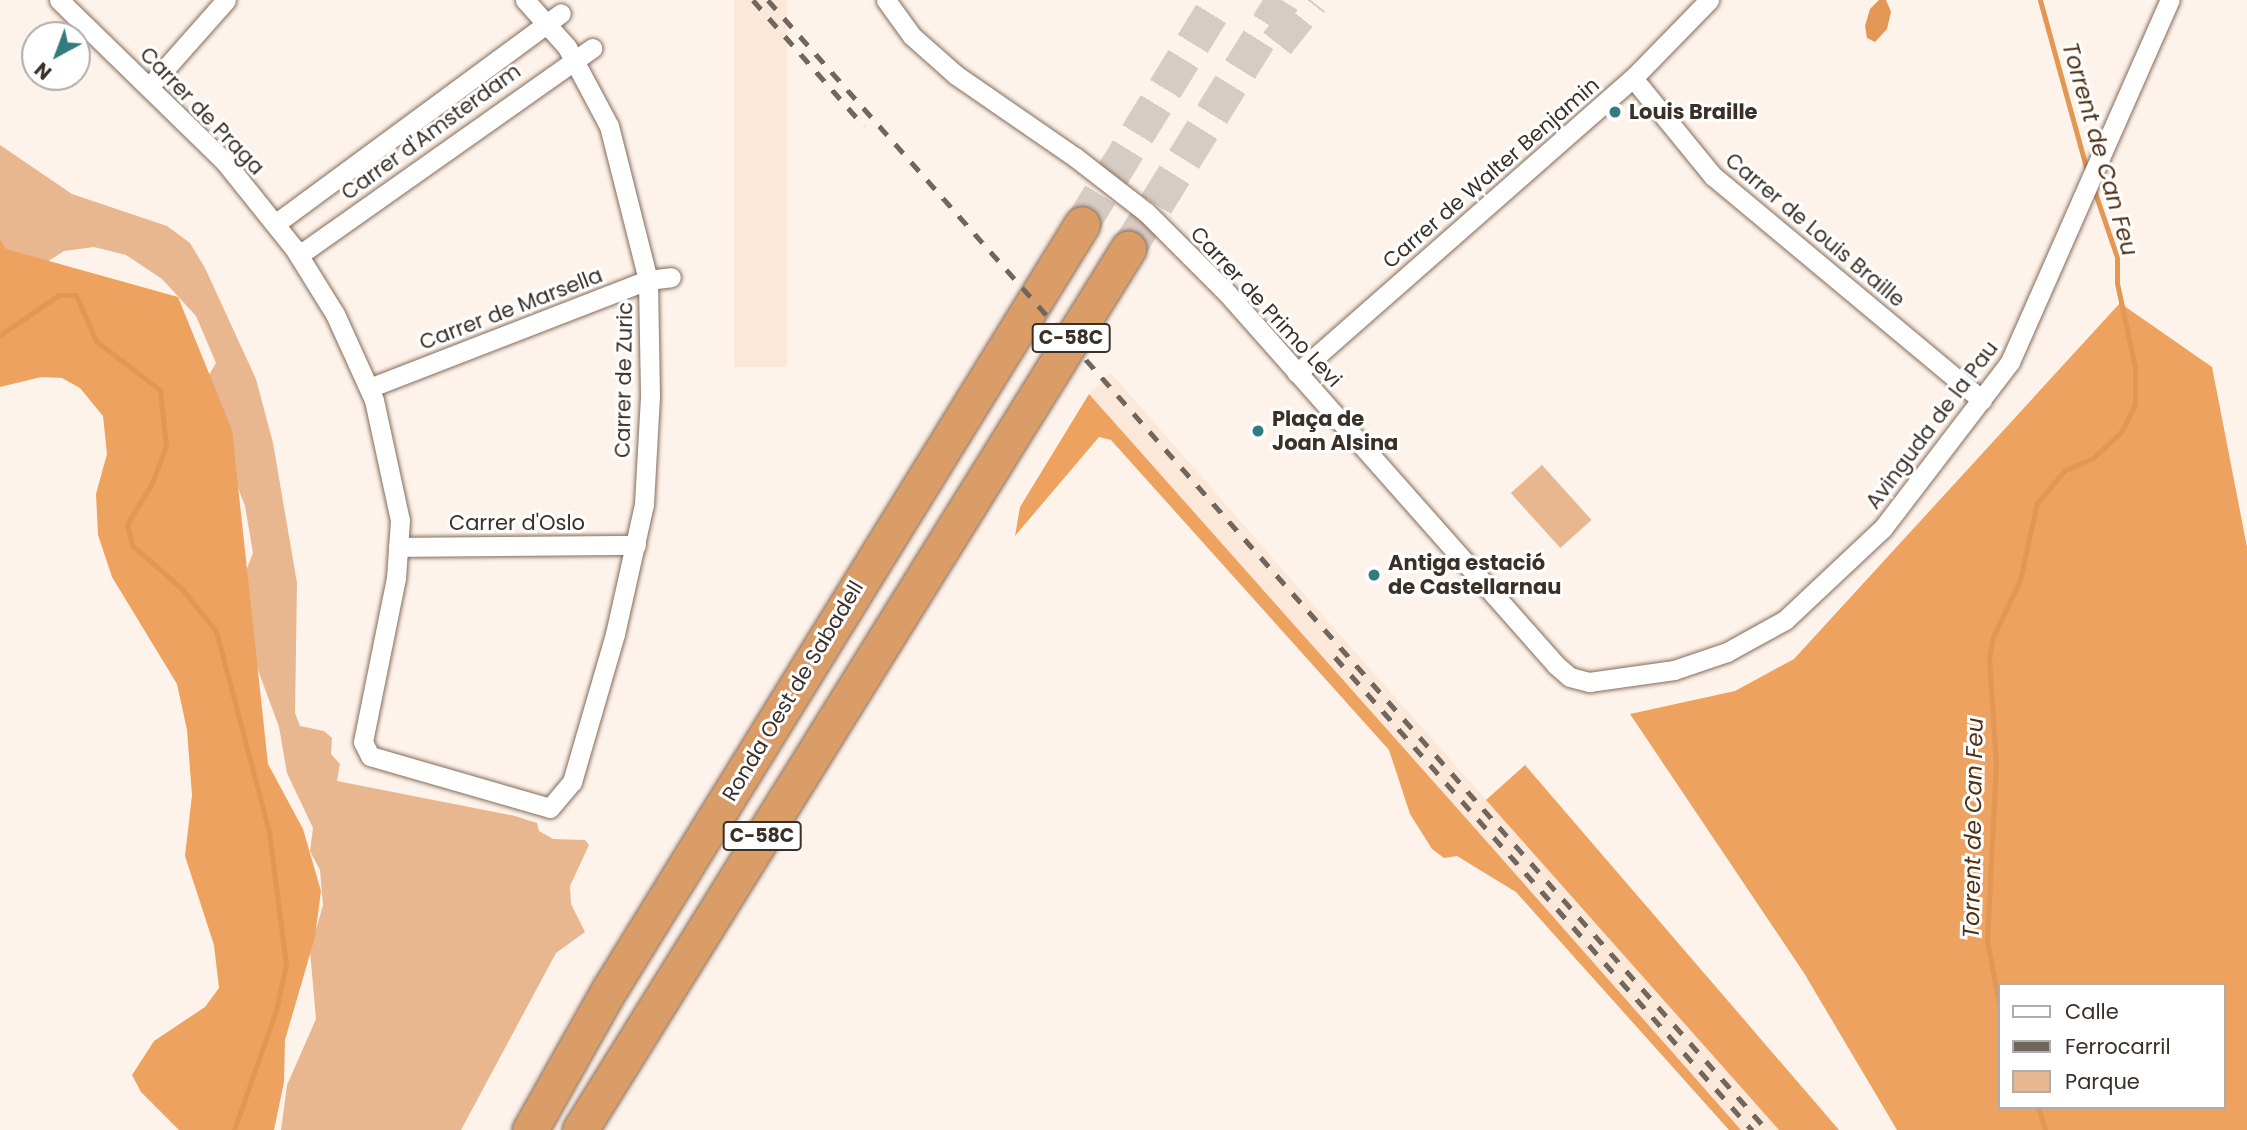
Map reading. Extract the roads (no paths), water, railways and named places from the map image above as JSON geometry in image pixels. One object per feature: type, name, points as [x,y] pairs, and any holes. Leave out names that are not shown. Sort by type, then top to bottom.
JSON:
[{"type":"highway","name":"Ronda Oest de Sabadell","points":[[530,1130],[609,990],[972,397],[1082,225]]},
{"type":"highway","name":"C-58C","points":[[580,1130],[1128,249]]},
{"type":"street","name":"Carrer de Praga","points":[[59,0],[225,162],[275,224],[299,255],[335,314],[369,388],[390,464],[400,520],[398,547],[363,742]]},
{"type":"street","points":[[149,87],[226,0]]},
{"type":"street","name":"Carrer de Zuric","points":[[363,742],[370,756],[550,808],[572,782],[636,545],[644,504],[650,395],[648,280],[635,214],[609,126],[554,19],[525,0]]},
{"type":"street","name":"Carrer de Walter Benjamin","points":[[1297,373],[1633,78],[1709,0]]},
{"type":"street","name":"Avinguda de la Pau","points":[[1556,665],[1570,677],[1589,682],[1656,674],[1704,661],[1785,620],[1883,528],[2010,362],[2049,281],[2135,70],[2170,0]]},
{"type":"street","name":"Carrer de Primo Levi","points":[[888,1],[912,36],[998,106],[1075,157],[1146,212],[1227,293],[1556,665]]},
{"type":"street","name":"Carrer d'Amsterdam","points":[[275,224],[554,19]]},
{"type":"street","name":"Carrer d'Amsterdam","points":[[299,255],[573,58],[592,48]]},
{"type":"street","name":"Carrer de Louis Braille","points":[[1633,78],[1713,176],[1982,400]]},
{"type":"street","name":"Carrer de Marsella","points":[[369,388],[648,280],[671,277]]},
{"type":"street","name":"Carrer d'Oslo","points":[[398,547],[636,545]]},
{"type":"waterway","name":"Torrent de Can Feu","points":[[2040,0],[2087,171]]},
{"type":"waterway","name":"Torrent de Can Feu","points":[[1998,998],[1987,941],[1996,764],[1989,659],[1993,637],[2020,580],[2037,503],[2065,470],[2093,458],[2121,432],[2135,405],[2135,367],[2117,283],[2117,257],[2093,187]]},
{"type":"waterway","points":[[0,335],[59,295],[76,295],[96,341],[160,390],[166,446],[152,483],[127,524],[132,545],[182,589],[216,631],[269,832],[286,965],[276,1010],[234,1130]]},
{"type":"waterway","name":"Torrent de Can Feu","points":[[2039,1109],[2045,1130]]},
{"type":"tunnel","points":[[1082,224],[1219,0]]},
{"type":"tunnel","points":[[1128,249],[1283,0]]},
{"type":"tunnel","points":[[1277,43],[1311,0]]},
{"type":"railway","points":[[753,0],[864,126]]},
{"type":"railway","points":[[768,0],[1767,1130]]},
{"type":"railway","points":[[1335,657],[1752,1130]]},
{"type":"place","name":"Louis Braille","points":[[1615,112]]},
{"type":"place","name":"Plaça de Joan Alsina","points":[[1258,431]]},
{"type":"place","name":"Antiga estació de Castellarnau","points":[[1374,575]]}]
